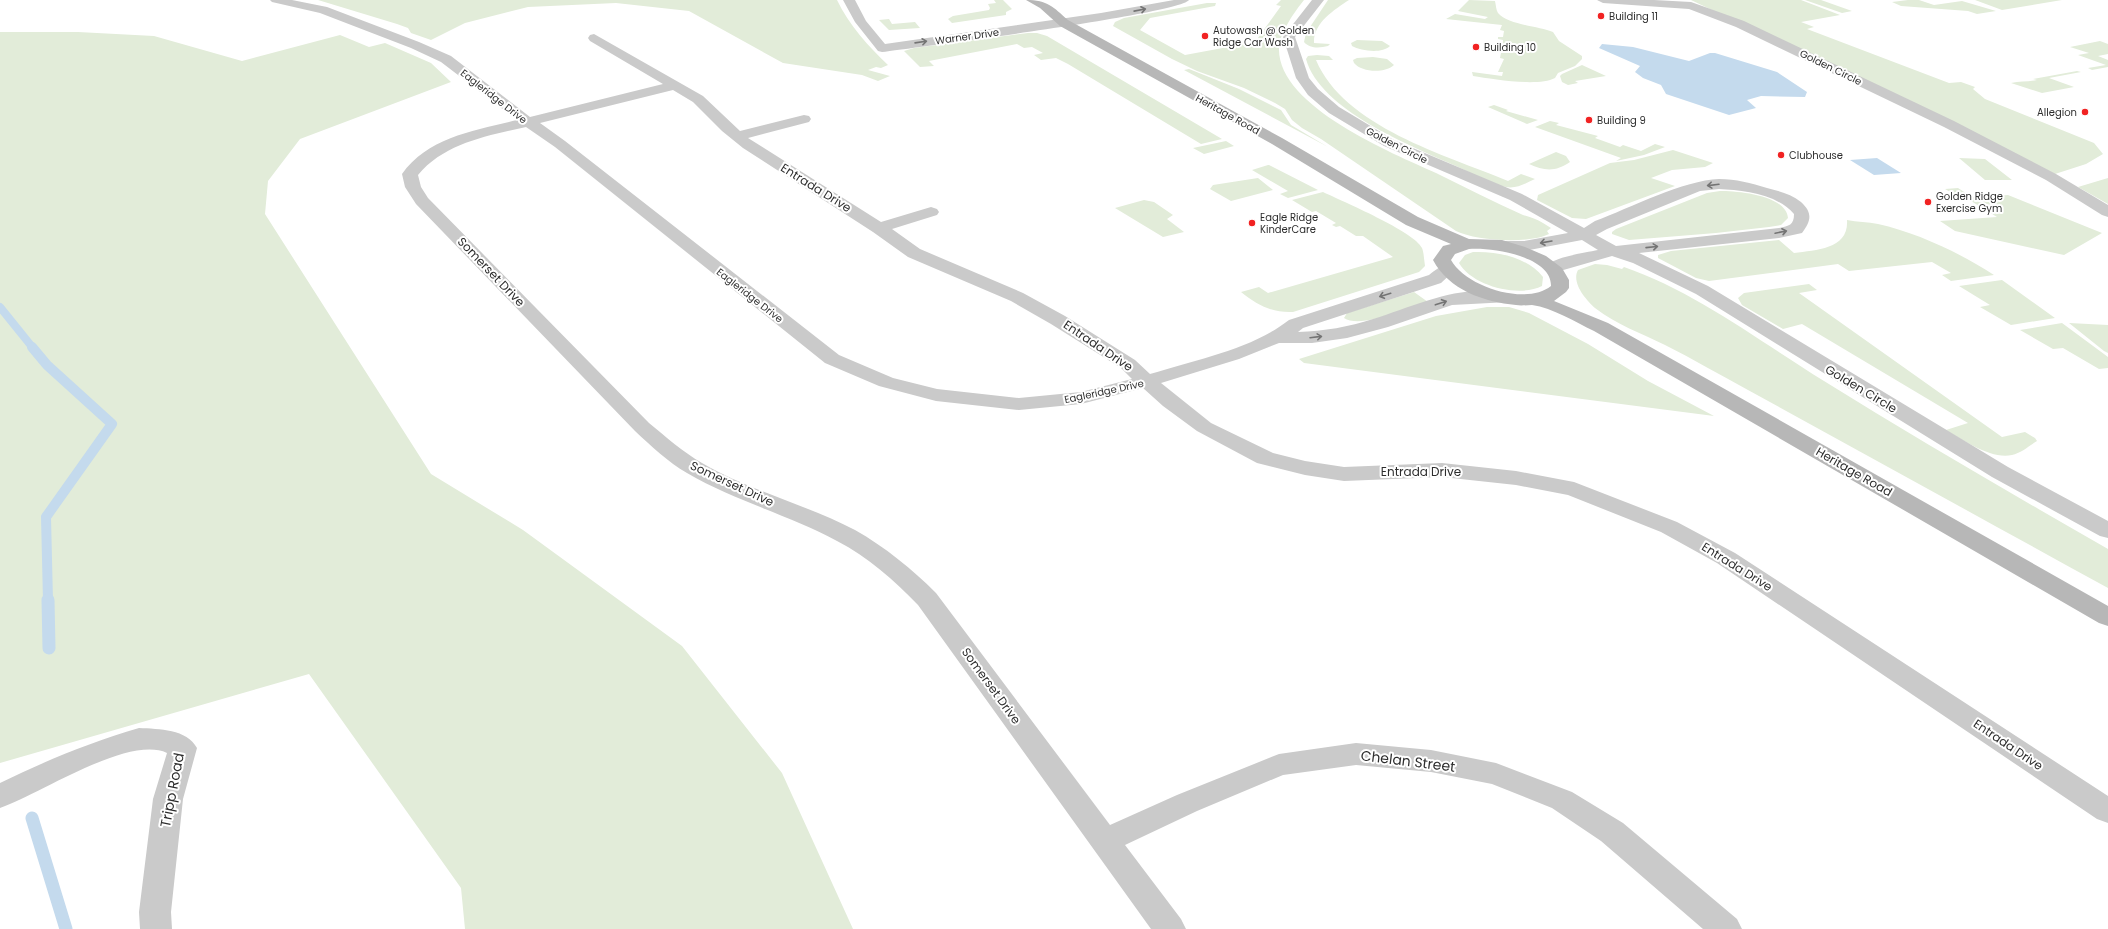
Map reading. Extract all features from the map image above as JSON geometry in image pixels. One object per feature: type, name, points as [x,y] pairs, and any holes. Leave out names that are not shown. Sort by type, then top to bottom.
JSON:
[{"type":"main road","name":"Heritage Road","points":[[1032,0],[1049,7],[1064,23],[1277,141],[1412,221],[1467,244]]},
{"type":"main road","name":"Heritage Road","points":[[1412,221],[1433,238],[1445,263]]},
{"type":"main road","points":[[1467,244],[1501,245],[1527,254],[1554,268],[1561,281],[1558,290],[1545,297],[1531,300],[1502,298],[1469,286],[1445,263],[1454,247],[1467,244]]},
{"type":"main road","name":"Heritage Road","points":[[1558,290],[1601,327]]},
{"type":"main road","name":"Heritage Road","points":[[1531,300],[1559,308],[1601,327],[2108,617]]},
{"type":"street","name":"Eagleridge Drive","points":[[276,0],[323,10],[415,45],[446,59],[527,121],[560,144],[832,358],[886,382],[936,395],[1019,404],[1081,398],[1147,382],[1232,355],[1277,337],[1296,324],[1435,279],[1445,263]]},
{"type":"street","name":"Warner Drive","points":[[849,0],[873,38],[882,48],[1064,23],[1177,3],[1183,0]]},
{"type":"street","name":"Warner Drive","points":[[873,38],[1049,7],[1091,9],[1143,0]]},
{"type":"street","name":"Golden Circle","points":[[1318,0],[1289,37],[1296,62],[1303,78],[1313,92],[1334,110],[1389,143],[1463,176],[1516,197],[1613,251],[1640,259],[1702,290],[1764,330],[2000,472],[2108,531]]},
{"type":"street","name":"Golden Circle","points":[[1603,0],[1691,6],[1740,24],[2031,166],[2062,182],[2108,212]]},
{"type":"street","name":"Entrada Drive","points":[[594,38],[673,86],[698,99],[712,110],[727,128],[748,145],[879,228],[914,253],[1017,297],[1115,355],[1170,402],[1204,427],[1265,458],[1305,468],[1344,474],[1442,470],[1516,478],[1574,489],[1669,527],[1726,558],[2108,811]]},
{"type":"street","name":"Somerset Drive","points":[[673,86],[467,137],[442,147],[423,159],[410,174],[413,187],[422,201],[642,428],[672,453],[695,468],[737,489],[834,530],[879,556],[903,574],[928,599],[1170,929]]},
{"type":"street","points":[[736,136],[804,119]]},
{"type":"street","points":[[1501,245],[1524,246],[1584,235],[1601,225],[1697,187],[1719,184],[1740,185],[1767,191],[1782,197],[1795,205],[1802,213],[1802,221],[1796,229],[1779,233],[1613,251],[1561,264],[1554,268]]},
{"type":"street","points":[[879,228],[931,212]]},
{"type":"street","name":"Eagleridge Drive","points":[[1277,337],[1304,339],[1333,335],[1369,327],[1453,300],[1472,297],[1502,298]]},
{"type":"street","name":"Tripp Road","points":[[0,796],[58,768],[111,747],[139,739],[165,740],[183,748],[168,799],[155,912],[156,929]]},
{"type":"street","name":"Chelan Street","points":[[1104,841],[1187,803],[1279,765],[1356,754],[1431,761],[1496,774],[1562,800],[1612,832],[1726,929]]},
{"type":"green space","points":[[318,0],[837,0],[847,18],[860,35],[888,65],[881,68],[876,67],[868,70],[890,76],[878,81],[862,75],[783,63],[689,11],[616,3],[528,7],[465,23],[431,40],[411,33],[408,28],[397,24]]},
{"type":"green space","points":[[994,0],[1003,0],[1012,9],[1006,12],[1006,15],[952,23],[948,19],[953,16],[989,10],[990,8],[988,4],[996,3]]},
{"type":"green space","points":[[1281,0],[1304,0],[1292,16],[1282,36],[1279,48],[1283,69],[1296,89],[1316,108],[1340,125],[1366,140],[1512,210],[1541,222],[1551,228],[1547,231],[1549,234],[1529,239],[1502,240],[1476,237],[1456,231],[1321,139],[1302,128],[1292,120],[1285,109],[1275,103],[1244,88],[1197,71],[1172,59],[1113,26],[1115,22],[1124,18],[1207,3],[1216,3],[1215,6],[1150,18],[1140,30],[1185,55],[1255,42],[1281,6],[1276,5]]},
{"type":"green space","points":[[1328,0],[1349,0],[1337,8],[1321,23],[1317,29],[1314,43],[1330,44],[1322,47],[1309,46],[1304,42],[1306,33]]},
{"type":"green space","points":[[1469,0],[1495,1],[1497,12],[1503,17],[1516,23],[1553,32],[1559,41],[1582,56],[1582,59],[1575,66],[1558,73],[1555,78],[1547,81],[1515,82],[1473,76],[1472,72],[1502,76],[1503,72],[1498,72],[1504,59],[1500,58],[1501,53],[1506,53],[1508,46],[1503,45],[1503,40],[1498,39],[1498,37],[1503,37],[1504,31],[1500,30],[1502,25],[1446,19],[1455,14],[1485,19],[1488,17],[1458,11]]},
{"type":"green space","points":[[1691,0],[1801,0],[1840,15],[1801,22],[1814,27],[1807,29],[1949,83],[1961,82],[1975,87],[1973,89],[1985,99],[2094,143],[2103,154],[2086,164],[2055,174]]},
{"type":"green space","points":[[1805,0],[1821,0],[1852,11],[1842,13]]},
{"type":"green space","points":[[1919,0],[1934,5],[1962,1],[1996,11],[1977,14],[1968,11],[1901,6],[1892,2]]},
{"type":"green space","points":[[1975,0],[2062,0],[2002,10]]},
{"type":"green space","points":[[889,19],[892,24],[915,22],[920,28],[889,30],[879,20]]},
{"type":"green space","points":[[0,32],[78,32],[154,36],[242,61],[340,35],[369,47],[385,43],[431,63],[451,82],[300,139],[268,181],[265,214],[431,474],[523,530],[682,646],[782,773],[853,929],[465,929],[461,888],[309,674],[0,763]]},
{"type":"green space","points":[[1037,33],[1047,36],[1222,139],[1201,144],[1068,64],[1056,58],[1041,60],[1034,55],[1043,53],[1032,47],[1024,48],[1017,44],[929,61],[934,66],[920,67],[904,51],[914,48]]},
{"type":"green space","points":[[1357,40],[1382,41],[1390,46],[1386,49],[1371,51],[1352,46],[1351,43]]},
{"type":"green space","points":[[2100,41],[2108,44],[2108,54],[2098,56],[2108,60],[2108,67],[2092,70],[2088,68],[2106,65],[2078,55],[2089,53],[2070,47]]},
{"type":"green space","points":[[1308,56],[1329,56],[1333,60],[1316,60],[1330,83],[1349,104],[1373,121],[1399,136],[1427,149],[1508,181],[1521,174],[1535,179],[1514,187],[1506,187],[1493,183],[1392,137],[1369,124],[1348,110],[1329,94],[1315,77],[1306,59]]},
{"type":"green space","points":[[1373,57],[1387,59],[1394,65],[1380,71],[1374,71],[1362,69],[1354,63],[1353,60],[1357,58]]},
{"type":"green space","points":[[1582,65],[1606,76],[1575,81],[1578,83],[1568,85],[1562,82],[1560,76],[1562,74]]},
{"type":"green space","points":[[1189,69],[1239,89],[1281,110],[1291,125],[1328,147],[1184,70]]},
{"type":"green space","points":[[2077,71],[2081,72],[2049,78],[2074,87],[2042,93],[2011,83],[2034,81],[2037,80],[2033,79]]},
{"type":"green space","points":[[1494,105],[1508,110],[1506,111],[1538,120],[1527,124],[1488,107]]},
{"type":"green space","points":[[1550,121],[1559,123],[1556,125],[1598,136],[1595,138],[1620,147],[1623,145],[1641,151],[1655,144],[1665,147],[1644,155],[1616,161],[1621,158],[1535,127]]},
{"type":"green space","points":[[1226,141],[1234,146],[1204,154],[1193,148]]},
{"type":"green space","points":[[1673,150],[1713,163],[1705,167],[1672,170],[1651,178],[1675,186],[1586,219],[1572,218],[1537,200],[1538,195],[1610,163],[1634,160]]},
{"type":"green space","points":[[1556,152],[1566,156],[1570,162],[1560,168],[1555,169],[1545,169],[1529,164]]},
{"type":"green space","points":[[1959,158],[1985,159],[2012,180],[1985,180]]},
{"type":"green space","points":[[1269,165],[1318,190],[1288,198],[1280,194],[1288,191],[1252,170]]},
{"type":"green space","points":[[1258,178],[1273,190],[1231,201],[1210,189],[1213,185]]},
{"type":"green space","points":[[2108,178],[2108,204],[2078,187]]},
{"type":"green space","points":[[1958,188],[1972,197],[2008,195],[2102,233],[2064,255],[1955,231],[1940,221],[1997,217],[1958,193],[1952,193],[1945,189]]},
{"type":"green space","points":[[1720,191],[1749,193],[1770,199],[1779,204],[1785,210],[1788,218],[1781,225],[1716,233],[1629,240],[1612,234],[1612,232],[1616,229],[1707,193]]},
{"type":"green space","points":[[1323,192],[1377,217],[1417,241],[1424,254],[1425,266],[1419,272],[1293,312],[1272,310],[1253,301],[1241,292],[1259,287],[1268,293],[1393,257],[1363,236],[1356,236],[1340,226],[1336,227],[1332,225],[1336,223],[1316,211],[1312,212],[1292,200]]},
{"type":"green space","points":[[1144,200],[1154,202],[1173,215],[1167,219],[1184,232],[1163,237],[1115,208]]},
{"type":"green space","points":[[1847,220],[1878,224],[1923,238],[1967,259],[1994,275],[1951,281],[1942,275],[1951,273],[1932,262],[1849,271],[1838,264],[1709,281],[1696,278],[1658,258],[1658,255],[1671,251],[1779,240],[1794,253],[1812,251],[1830,246],[1843,237],[1846,230]]},
{"type":"green space","points":[[1473,252],[1501,254],[1520,260],[1536,270],[1543,277],[1542,286],[1521,291],[1497,288],[1485,284],[1465,271],[1459,263],[1465,255]]},
{"type":"green space","points":[[1595,264],[1607,265],[1622,269],[1624,267],[1676,289],[1727,318],[1824,381],[1894,424],[2108,549],[2108,588],[1696,361],[1620,324],[1603,314],[1588,301],[1580,291],[1576,280],[1578,270]]},
{"type":"green space","points":[[2002,280],[2055,318],[2011,325],[1980,307],[1990,305],[1959,286]]},
{"type":"green space","points":[[1809,284],[1817,290],[1799,293],[2002,437],[2025,432],[2037,441],[2022,451],[2004,456],[1987,452],[1969,444],[1946,430],[1968,423],[1802,324],[1783,329],[1742,305],[1738,298],[1744,293]]},
{"type":"green space","points":[[1414,292],[1428,302],[1397,313],[1373,319],[1352,321],[1344,318],[1347,313]]},
{"type":"green space","points":[[1487,307],[1509,307],[1529,313],[1588,344],[1648,381],[1714,416],[1304,363],[1299,359],[1436,316]]},
{"type":"green space","points":[[2062,323],[2108,357],[2108,368],[2099,369],[2063,348],[2053,349],[2020,330]]},
{"type":"green space","points":[[2069,323],[2108,325],[2108,353],[2104,351]]},
{"type":"water","points":[[1602,44],[1633,47],[1689,61],[1710,53],[1715,53],[1777,72],[1807,92],[1805,97],[1761,96],[1747,100],[1756,108],[1729,115],[1666,94],[1661,85],[1643,78],[1635,72],[1640,66],[1599,48]]},
{"type":"water","points":[[1877,158],[1901,173],[1874,175],[1850,160]]},
{"type":"waterway","points":[[0,307],[33,348]]},
{"type":"waterway","points":[[32,347],[47,365],[112,424],[46,517],[48,601]]},
{"type":"waterway","points":[[48,600],[49,648]]},
{"type":"waterway","points":[[32,818],[66,929]]},
{"type":"place","name":"Building 11","points":[[1601,16]]},
{"type":"place","name":"Autowash @ Golden Ridge Car Wash","points":[[1205,36]]},
{"type":"place","name":"Building 10","points":[[1476,47]]},
{"type":"place","name":"Allegion","points":[[2085,112]]},
{"type":"place","name":"Building 9","points":[[1589,120]]},
{"type":"place","name":"Clubhouse","points":[[1781,155]]},
{"type":"place","name":"Golden Ridge Exercise Gym","points":[[1928,202]]},
{"type":"place","name":"Eagle Ridge KinderCare","points":[[1252,223]]}]
